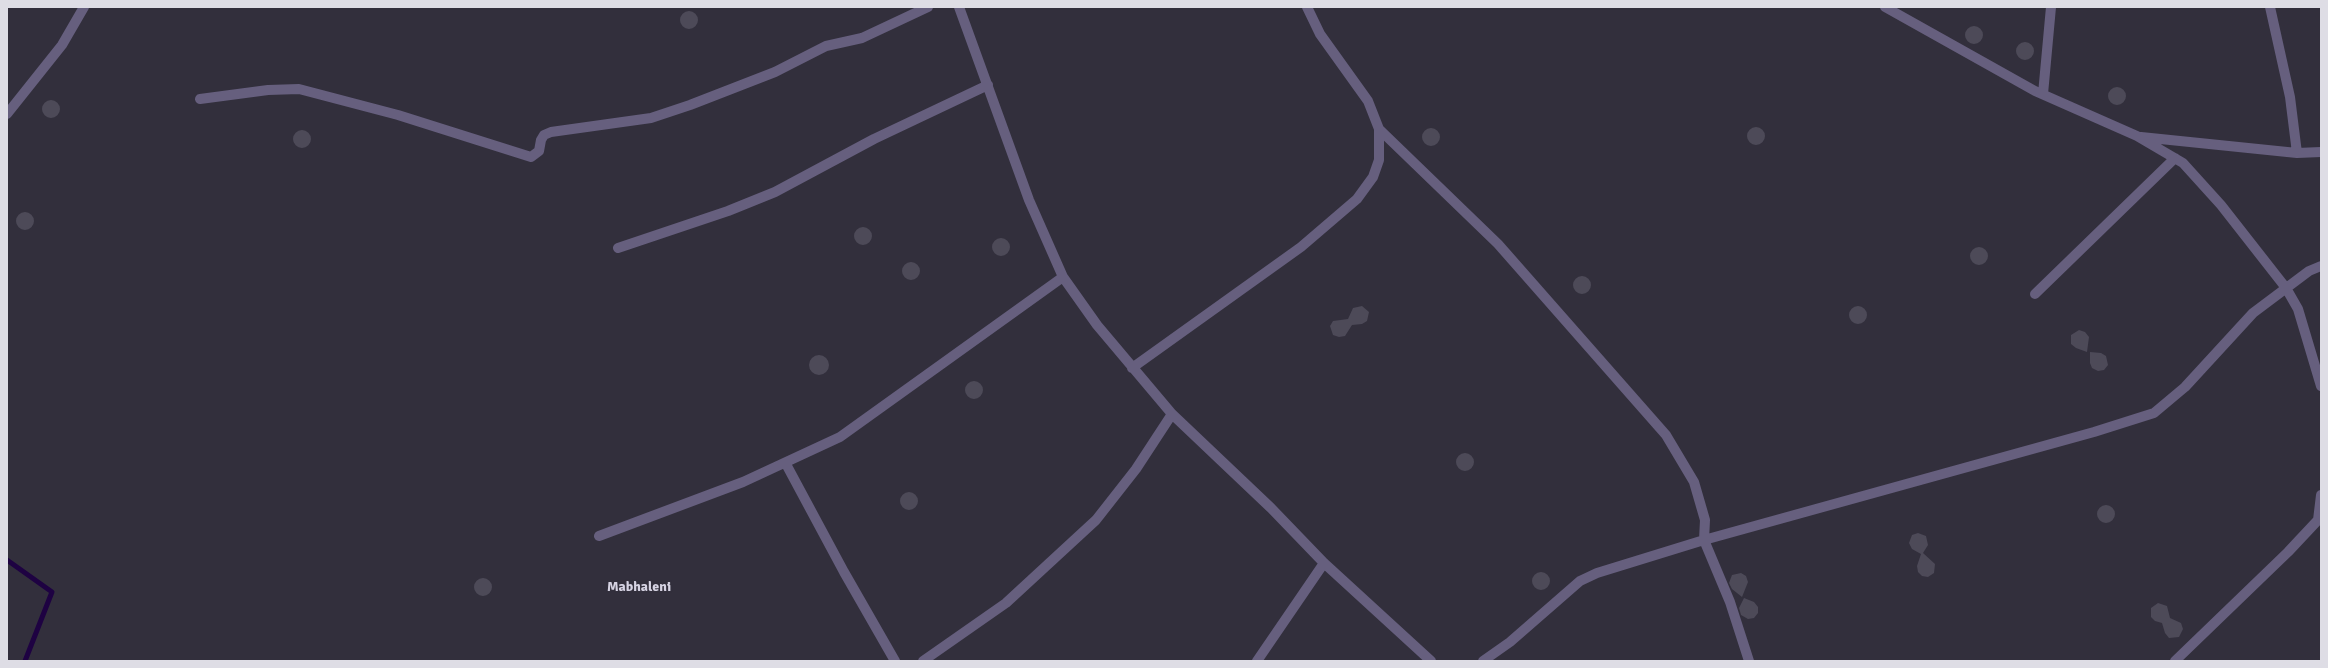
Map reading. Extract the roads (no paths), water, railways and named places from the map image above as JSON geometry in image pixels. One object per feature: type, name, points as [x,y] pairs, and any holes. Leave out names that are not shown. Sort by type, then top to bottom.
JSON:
[{"type":"street","points":[[7,114],[62,45],[84,7]]},
{"type":"street","points":[[200,99],[268,90],[299,89],[398,115],[531,157],[538,151],[544,135],[551,132],[652,118],[775,72],[826,46],[862,38],[928,7]]},
{"type":"street","points":[[960,7],[1029,200],[1063,277],[1097,325],[1172,414],[1271,508],[1324,563],[1431,661]]},
{"type":"street","points":[[1132,368],[1301,247],[1357,199],[1373,177],[1379,160],[1379,129],[1368,101],[1320,34],[1307,7]]},
{"type":"street","points":[[1885,7],[2043,94],[2137,136],[2183,164],[2221,205],[2286,288],[2298,309],[2321,386]]},
{"type":"street","points":[[2043,94],[2052,7]]},
{"type":"street","points":[[2270,7],[2290,97],[2298,153]]},
{"type":"street","points":[[618,248],[728,211],[775,192],[874,139],[988,85]]},
{"type":"street","points":[[1379,129],[1498,244],[1666,435],[1694,482],[1705,520],[1704,540],[1730,602],[1749,661]]},
{"type":"street","points":[[2137,136],[2298,153],[2321,152]]},
{"type":"street","points":[[2035,294],[2175,158]]},
{"type":"street","points":[[1483,661],[1510,642],[1580,581],[1597,573],[1704,540],[2094,432],[2154,413],[2185,387],[2253,313],[2308,271],[2321,266]]},
{"type":"street","points":[[598,536],[743,482],[786,464],[840,437],[1063,277]]},
{"type":"street","points":[[923,661],[1006,603],[1096,520],[1136,469],[1172,414]]},
{"type":"street","points":[[786,464],[844,572],[895,661]]},
{"type":"street","points":[[2175,661],[2319,524],[2321,495]]},
{"type":"street","points":[[1257,661],[1324,563]]},
{"type":"waterway","points":[[7,560],[52,592],[25,661]]},
{"type":"district","name":"Mabhaleni","points":[[639,587]]}]
